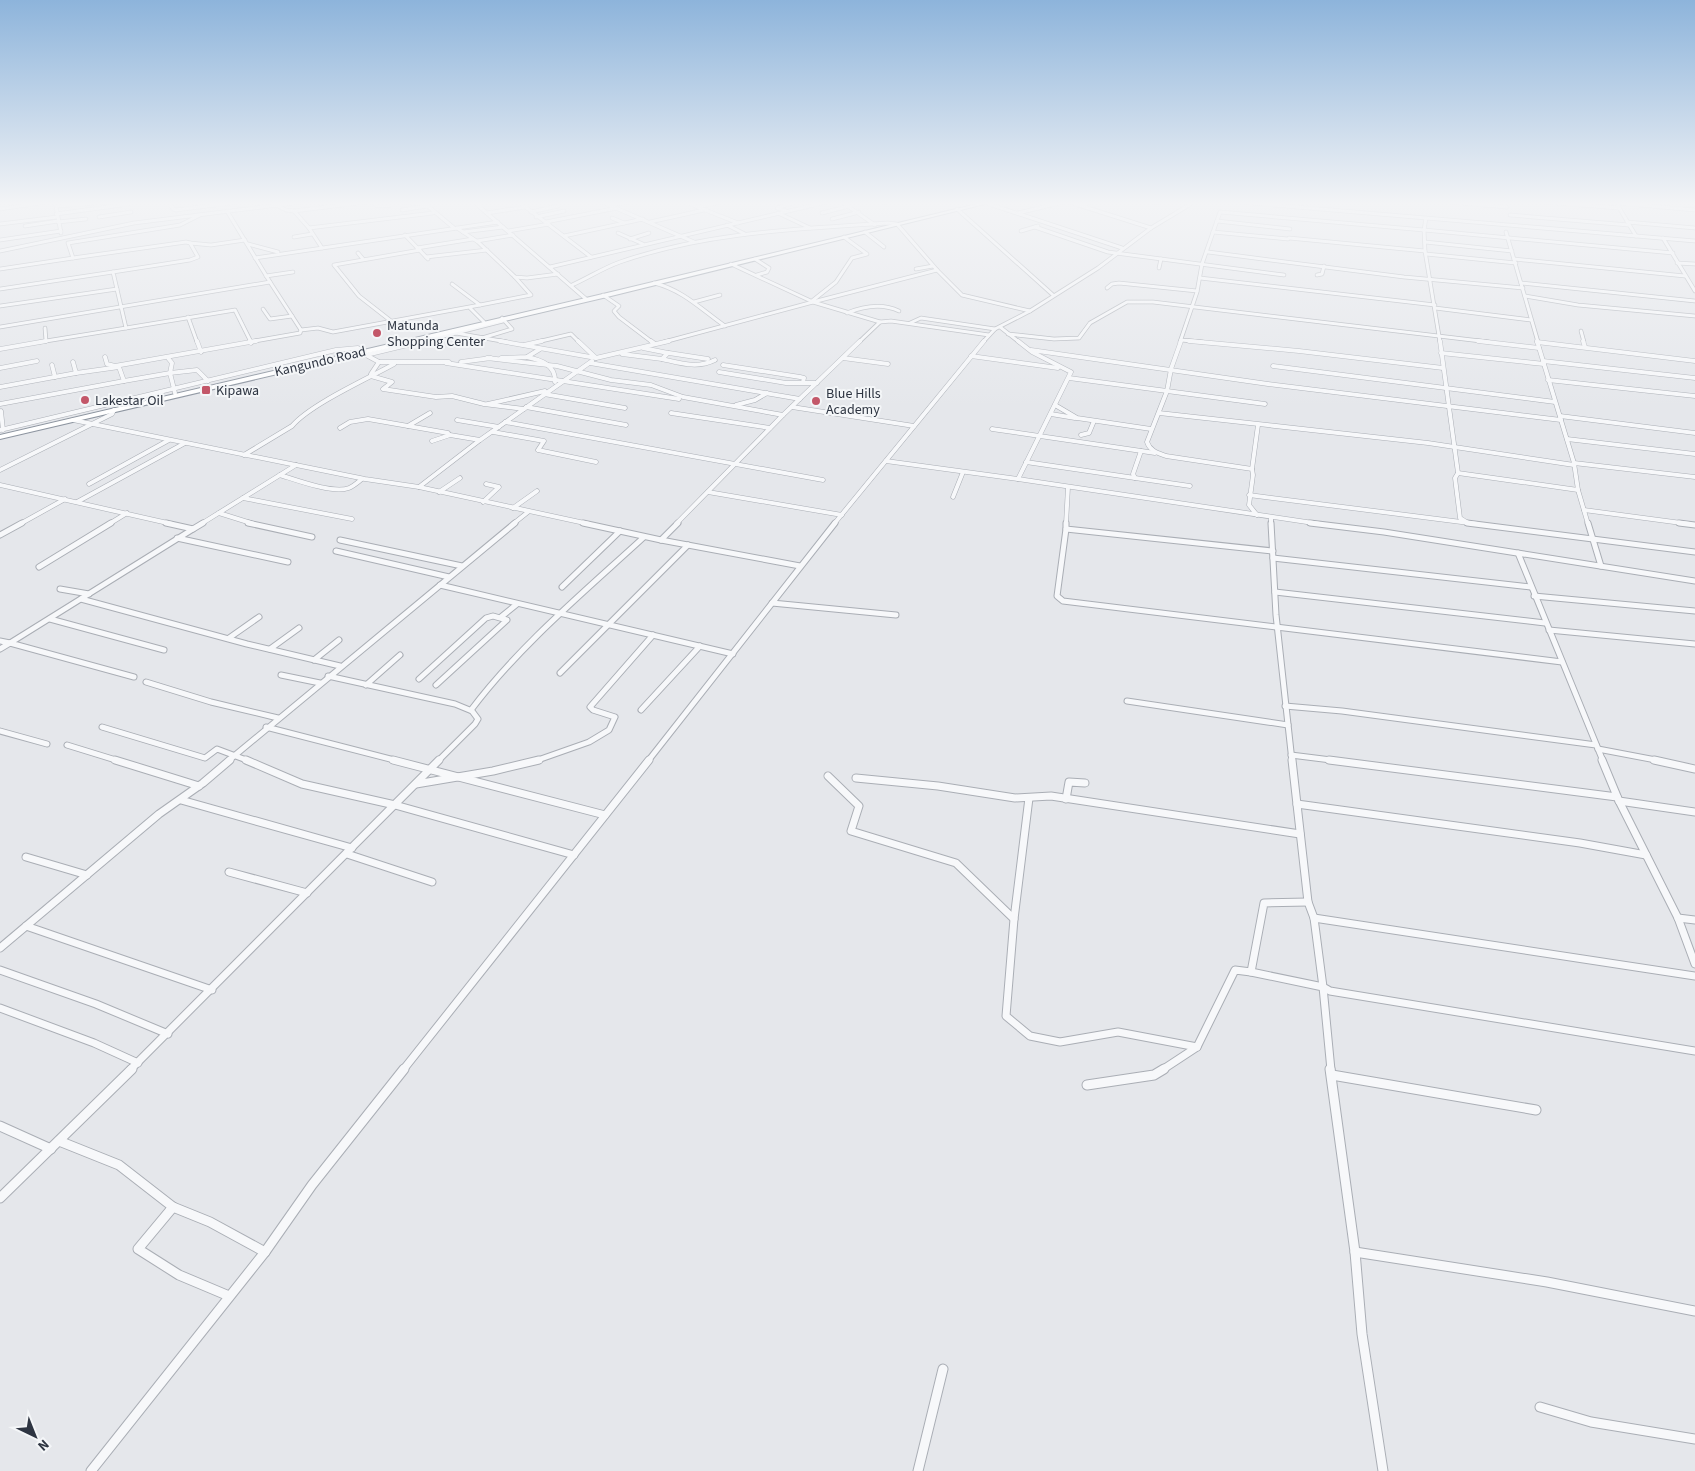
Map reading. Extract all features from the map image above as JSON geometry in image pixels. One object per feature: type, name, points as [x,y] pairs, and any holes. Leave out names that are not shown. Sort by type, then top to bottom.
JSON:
[{"type":"highway","name":"Kangundo Road","points":[[0,437],[111,411],[161,396],[241,380],[328,359],[364,353],[454,332],[484,322],[504,320],[704,271]]},
{"type":"street","points":[[0,289],[122,271]]},
{"type":"street","points":[[263,271],[301,330]]},
{"type":"street","points":[[338,271],[358,296],[391,322]]},
{"type":"street","points":[[0,387],[251,343],[300,333],[301,330],[318,328],[333,332],[470,308],[531,295],[508,271]]},
{"type":"street","points":[[554,271],[586,299]]},
{"type":"street","points":[[572,285],[602,271]]},
{"type":"street","points":[[746,271],[812,302],[880,322],[891,321],[989,335]]},
{"type":"street","points":[[756,275],[768,271]]},
{"type":"street","points":[[812,302],[835,284],[846,271]]},
{"type":"street","points":[[419,487],[480,440],[596,358],[934,271]]},
{"type":"street","points":[[938,271],[962,295],[1030,311]]},
{"type":"street","points":[[1026,271],[1053,295]]},
{"type":"street","points":[[91,1471],[265,1252],[312,1185],[692,703],[733,654],[800,566],[971,356],[989,335],[998,328],[1030,311],[1094,271]]},
{"type":"street","points":[[1158,453],[1148,447],[1147,442],[1168,391],[1171,371],[1197,291],[1201,271]]},
{"type":"street","points":[[1252,271],[1284,275]]},
{"type":"street","points":[[1317,275],[1322,274],[1323,271]]},
{"type":"street","points":[[1362,271],[1522,288]]},
{"type":"street","points":[[1429,271],[1458,473],[1455,478],[1460,518],[1468,523]]},
{"type":"street","points":[[1518,271],[1543,363],[1567,439],[1574,464],[1578,490],[1601,566]]},
{"type":"street","points":[[1631,271],[1685,276]]},
{"type":"street","points":[[1682,271],[1694,286],[1695,291]]},
{"type":"street","points":[[113,272],[126,328]]},
{"type":"street","points":[[266,276],[293,272]]},
{"type":"street","points":[[515,277],[527,278],[558,274]]},
{"type":"street","points":[[520,282],[527,278]]},
{"type":"street","points":[[1200,278],[1435,306],[1531,320]]},
{"type":"street","points":[[1,327],[270,282]]},
{"type":"street","points":[[654,283],[665,285],[694,302],[725,326]]},
{"type":"street","points":[[1107,288],[1112,284],[1119,283],[1197,291]]},
{"type":"street","points":[[1521,283],[1695,301]]},
{"type":"street","points":[[452,284],[480,305]]},
{"type":"street","points":[[1254,290],[1256,284]]},
{"type":"street","points":[[0,306],[117,289]]},
{"type":"street","points":[[603,295],[619,306],[614,312],[655,344]]},
{"type":"street","points":[[694,302],[720,295]]},
{"type":"street","points":[[1525,296],[1578,305],[1695,316]]},
{"type":"street","points":[[1008,334],[1054,339],[1075,338],[1083,335],[1090,323],[1129,302],[1159,302],[1539,348]]},
{"type":"street","points":[[847,313],[863,307],[890,307],[899,312]]},
{"type":"street","points":[[470,308],[484,322]]},
{"type":"street","points":[[263,309],[270,319],[292,316]]},
{"type":"street","points":[[0,350],[235,310],[251,343]]},
{"type":"street","points":[[188,317],[201,352]]},
{"type":"street","points":[[910,324],[916,319],[922,318],[998,328],[1029,349],[1071,372],[1018,479]]},
{"type":"street","points":[[454,332],[504,320],[512,328],[480,338]]},
{"type":"street","points":[[660,540],[783,415],[880,322]]},
{"type":"street","points":[[45,328],[46,341]]},
{"type":"street","points":[[1581,331],[1585,347]]},
{"type":"street","points":[[454,332],[596,358]]},
{"type":"street","points":[[523,346],[571,334],[596,358]]},
{"type":"street","points":[[1181,340],[1299,350],[1443,368]]},
{"type":"street","points":[[1537,342],[1695,361]]},
{"type":"street","points":[[195,388],[208,381],[320,354],[355,348],[379,362],[394,364],[487,358],[537,358],[550,365],[556,374],[553,388]]},
{"type":"street","points":[[638,348],[708,359]]},
{"type":"street","points":[[527,357],[540,349]]},
{"type":"street","points":[[1029,349],[1171,371],[1448,406],[1695,433]]},
{"type":"street","points":[[618,353],[700,366],[705,366],[715,360]]},
{"type":"street","points":[[662,359],[669,353]]},
{"type":"street","points":[[1441,353],[1695,378]]},
{"type":"street","points":[[320,354],[328,359]]},
{"type":"street","points":[[971,356],[1066,369]]},
{"type":"street","points":[[105,357],[107,364],[120,368],[124,381]]},
{"type":"street","points":[[168,358],[172,362],[170,373],[175,393]]},
{"type":"street","points":[[487,358],[550,365],[611,380],[642,384],[683,397],[783,415]]},
{"type":"street","points":[[843,358],[888,364]]},
{"type":"street","points":[[0,368],[37,361]]},
{"type":"street","points":[[73,362],[76,373]]},
{"type":"street","points":[[371,376],[379,362]]},
{"type":"street","points":[[446,362],[650,396],[701,400]]},
{"type":"street","points":[[590,362],[800,399]]},
{"type":"street","points":[[244,455],[292,426],[297,420],[329,399],[394,364]]},
{"type":"street","points":[[52,365],[55,377]]},
{"type":"street","points":[[723,365],[800,376],[804,378],[803,382]]},
{"type":"street","points":[[1272,366],[1555,402]]},
{"type":"street","points":[[0,404],[170,373],[197,370],[208,381]]},
{"type":"street","points":[[719,372],[786,383],[803,382],[817,384]]},
{"type":"street","points":[[642,384],[649,373]]},
{"type":"street","points":[[235,375],[241,380]]},
{"type":"street","points":[[371,376],[392,382],[383,389],[436,397],[452,396],[484,404],[525,408],[626,425]]},
{"type":"street","points":[[1069,378],[1265,404]]},
{"type":"street","points":[[1548,380],[1695,396]]},
{"type":"street","points":[[484,404],[530,395],[553,388]]},
{"type":"street","points":[[732,406],[755,400],[767,393]]},
{"type":"street","points":[[544,394],[625,408]]},
{"type":"street","points":[[2,411],[2,430],[87,410],[161,396]]},
{"type":"street","points":[[1055,405],[1077,418]]},
{"type":"street","points":[[792,407],[914,426]]},
{"type":"street","points":[[0,470],[112,414],[111,411],[87,410]]},
{"type":"street","points":[[408,426],[430,412]]},
{"type":"street","points":[[1159,412],[1453,447],[1574,464],[1695,477]]},
{"type":"street","points":[[671,413],[770,428]]},
{"type":"street","points":[[1051,414],[1151,429]]},
{"type":"street","points":[[340,428],[360,419],[480,440]]},
{"type":"street","points":[[73,420],[362,479],[419,487],[644,537],[800,566]]},
{"type":"street","points":[[457,420],[499,427]]},
{"type":"street","points":[[1081,435],[1089,434],[1094,421]]},
{"type":"street","points":[[505,422],[822,480]]},
{"type":"street","points":[[1258,425],[1248,508],[1261,517]]},
{"type":"street","points":[[992,429],[1158,453],[1252,469]]},
{"type":"street","points":[[493,432],[544,441],[538,450],[596,462]]},
{"type":"street","points":[[432,441],[441,436],[452,434]]},
{"type":"street","points":[[1567,439],[1695,454]]},
{"type":"street","points":[[89,484],[170,440]]},
{"type":"street","points":[[77,502],[185,443]]},
{"type":"street","points":[[1135,478],[1133,474],[1141,451]]},
{"type":"street","points":[[886,461],[1018,479],[1261,517],[1384,532],[1695,581]]},
{"type":"street","points":[[1026,462],[1190,486]]},
{"type":"street","points":[[0,649],[177,538],[219,514],[296,464]]},
{"type":"street","points":[[953,497],[963,472]]},
{"type":"street","points":[[1458,473],[1578,490]]},
{"type":"street","points":[[280,475],[342,490],[362,479]]},
{"type":"street","points":[[439,492],[460,478]]},
{"type":"street","points":[[483,502],[499,487],[486,484]]},
{"type":"street","points":[[0,485],[193,529]]},
{"type":"street","points":[[1068,487],[1066,529],[1056,596],[1060,600],[1278,626],[1414,646],[1562,662]]},
{"type":"street","points":[[513,508],[537,491]]},
{"type":"street","points":[[708,492],[842,516]]},
{"type":"street","points":[[1249,494],[1468,523],[1593,537],[1695,552]]},
{"type":"street","points":[[243,498],[352,519]]},
{"type":"street","points":[[0,535],[66,499]]},
{"type":"street","points":[[1584,510],[1695,525]]},
{"type":"street","points":[[0,948],[159,814],[199,786],[266,727],[528,512]]},
{"type":"street","points":[[39,567],[127,513]]},
{"type":"street","points":[[219,514],[240,521],[312,537]]},
{"type":"street","points":[[1271,518],[1278,626],[1300,834],[1308,902],[1314,918],[1323,987],[1332,1075],[1355,1252],[1356,1281],[1383,1471]]},
{"type":"street","points":[[1066,529],[1273,551]]},
{"type":"street","points":[[562,587],[620,531]]},
{"type":"street","points":[[471,710],[491,682],[560,614],[644,537]]},
{"type":"street","points":[[177,538],[288,562]]},
{"type":"street","points":[[340,540],[462,566]]},
{"type":"street","points":[[560,673],[688,545]]},
{"type":"street","points":[[336,551],[449,577]]},
{"type":"street","points":[[1518,553],[1618,799],[1678,918],[1695,964]]},
{"type":"street","points":[[1273,558],[1531,587]]},
{"type":"street","points":[[440,585],[733,654]]},
{"type":"street","points":[[60,589],[89,594]]},
{"type":"street","points":[[1275,592],[1546,623]]},
{"type":"street","points":[[1534,596],[1695,611]]},
{"type":"street","points":[[81,599],[270,650],[340,666]]},
{"type":"street","points":[[772,603],[896,615]]},
{"type":"street","points":[[501,617],[517,604]]},
{"type":"street","points":[[419,679],[486,618],[493,616],[507,620],[436,685]]},
{"type":"street","points":[[229,638],[259,617]]},
{"type":"street","points":[[50,619],[164,650]]},
{"type":"street","points":[[270,650],[299,628]]},
{"type":"street","points":[[1549,630],[1695,644]]},
{"type":"street","points":[[416,784],[441,782],[508,770],[604,736],[613,725],[615,718],[593,710],[590,707],[653,635]]},
{"type":"street","points":[[314,660],[339,640]]},
{"type":"street","points":[[0,641],[134,676]]},
{"type":"street","points":[[641,710],[700,646]]},
{"type":"street","points":[[366,685],[400,655]]},
{"type":"street","points":[[281,675],[320,683]]},
{"type":"street","points":[[0,1198],[212,990],[431,770],[478,719],[471,710],[455,704],[328,676]]},
{"type":"street","points":[[146,682],[211,702],[278,718]]},
{"type":"street","points":[[1127,701],[1288,725]]},
{"type":"street","points":[[1286,706],[1342,711],[1597,747],[1695,769]]},
{"type":"street","points":[[102,727],[205,758],[217,749],[234,754],[302,784],[395,805],[574,855]]},
{"type":"street","points":[[266,727],[605,815]]},
{"type":"street","points":[[0,731],[47,744]]},
{"type":"street","points":[[67,744],[199,786]]},
{"type":"street","points":[[1292,755],[1618,799],[1695,812]]},
{"type":"street","points":[[828,776],[859,806],[851,831],[956,863],[1014,919]]},
{"type":"street","points":[[856,778],[897,781],[1015,798],[1050,796],[1300,834]]},
{"type":"street","points":[[1066,799],[1069,782],[1085,783]]},
{"type":"street","points":[[1029,798],[1014,919],[1006,1016],[1030,1036],[1060,1042],[1118,1032],[1196,1047]]},
{"type":"street","points":[[181,800],[352,848]]},
{"type":"street","points":[[1297,804],[1580,843],[1646,855]]},
{"type":"street","points":[[346,854],[432,882]]},
{"type":"street","points":[[26,857],[86,875]]},
{"type":"street","points":[[229,872],[307,893]]},
{"type":"street","points":[[1251,972],[1264,903],[1308,902]]},
{"type":"street","points":[[1314,918],[1695,976]]},
{"type":"street","points":[[1678,918],[1695,920]]},
{"type":"street","points":[[26,926],[212,990]]},
{"type":"street","points":[[0,970],[96,1004],[168,1034]]},
{"type":"street","points":[[1087,1086],[1154,1075],[1196,1047],[1235,970],[1323,987],[1330,991],[1442,1011],[1695,1051]]},
{"type":"street","points":[[0,1008],[94,1043],[138,1063]]},
{"type":"street","points":[[1332,1075],[1536,1110]]},
{"type":"street","points":[[0,1126],[51,1149]]},
{"type":"street","points":[[59,1141],[119,1165],[173,1207],[210,1222],[265,1252]]},
{"type":"street","points":[[173,1207],[138,1249],[179,1275],[229,1296]]},
{"type":"street","points":[[1355,1252],[1547,1282],[1695,1311]]},
{"type":"street","points":[[918,1471],[943,1368]]},
{"type":"street","points":[[1540,1407],[1591,1422],[1695,1439]]},
{"type":"place","name":"Matunda Shopping Center","points":[[377,333]]},
{"type":"place","name":"Kipawa","points":[[206,390]]},
{"type":"place","name":"Lakestar Oil","points":[[85,400]]},
{"type":"place","name":"Blue Hills Academy","points":[[816,401]]}]
